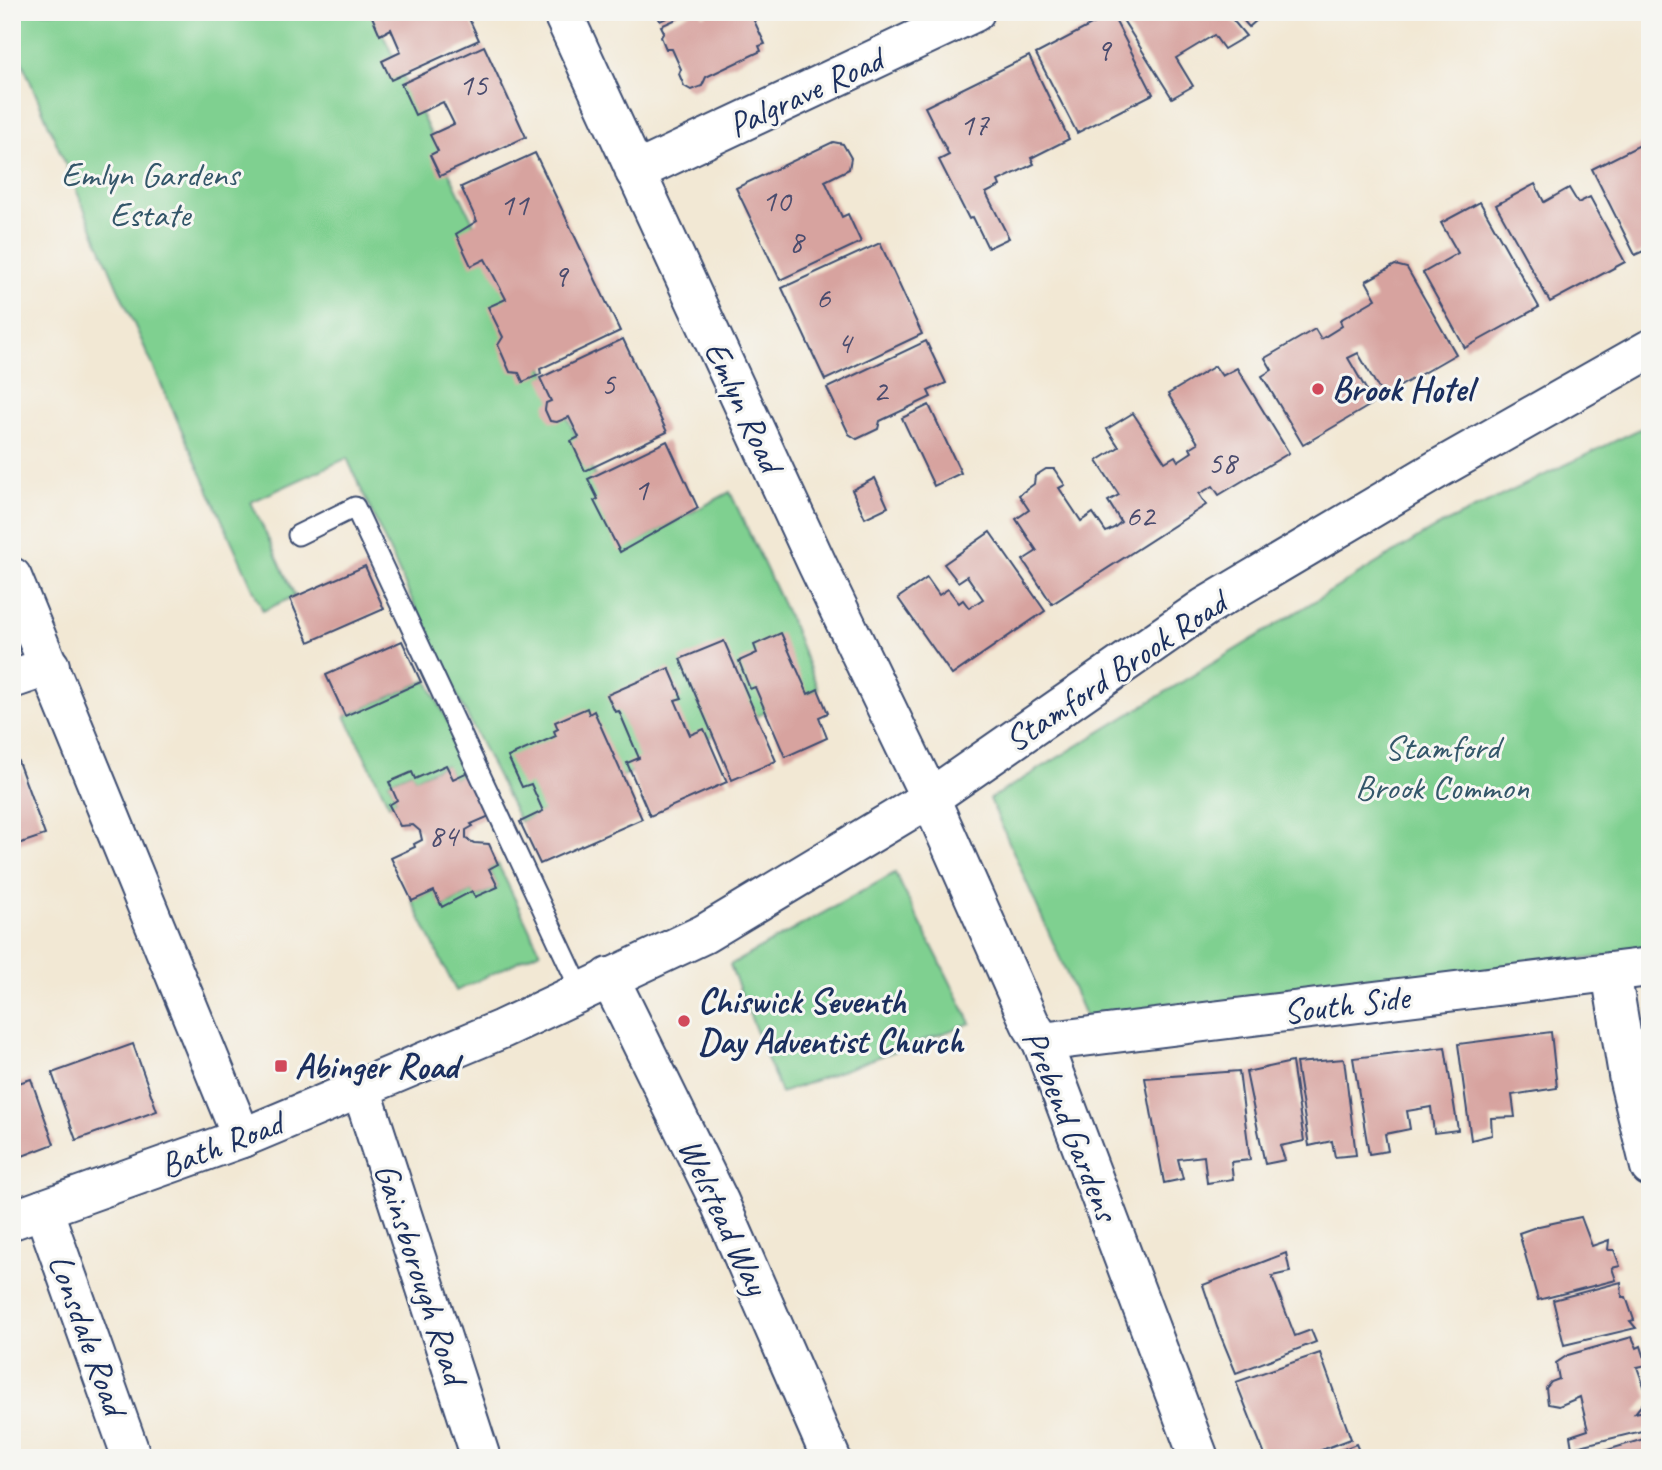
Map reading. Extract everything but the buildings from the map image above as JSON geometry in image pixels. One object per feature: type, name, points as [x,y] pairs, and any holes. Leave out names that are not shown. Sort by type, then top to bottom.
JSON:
[{"type":"street","name":"Emlyn Road","points":[[562,12],[818,566],[930,798]]},
{"type":"street","name":"Palgrave Road","points":[[635,172],[975,12]]},
{"type":"street","name":"Stamford Brook Road","points":[[596,985],[704,934],[930,798],[1205,607],[1437,469],[1650,349]]},
{"type":"street","points":[[12,578],[242,1138]]},
{"type":"street","points":[[12,679],[50,666]]},
{"type":"street","name":"Prebend Gardens","points":[[930,798],[1024,1011],[1042,1042],[1199,1458]]},
{"type":"street","name":"South Side","points":[[1042,1042],[1650,967]]},
{"type":"street","points":[[1611,972],[1629,1081],[1650,1167]]},
{"type":"street","name":"Bath Road","points":[[28,1215],[242,1138],[596,985]]},
{"type":"street","name":"Welstead Way","points":[[596,985],[719,1201],[831,1458]]},
{"type":"street","name":"Gainsborough Road","points":[[361,1088],[481,1458]]},
{"type":"street","name":"Lonsdale Road","points":[[28,1215],[132,1458]]},
{"type":"lane","points":[[298,535],[355,507],[596,985]]},
{"type":"green space","name":"Emlyn Gardens Estate","points":[[12,12],[372,12],[629,546],[730,492],[791,622],[818,689],[520,822],[438,657],[347,458],[251,502],[295,596],[263,611],[117,286],[12,38]]},
{"type":"green space","name":"Stamford Brook Common","points":[[1650,424],[1650,951],[1087,1020],[990,799],[1433,529]]},
{"type":"green space","points":[[427,680],[472,770],[453,779],[445,765],[415,779],[411,772],[389,782],[397,800],[389,805],[345,716]]},
{"type":"green space","points":[[498,864],[540,951],[456,991],[412,901],[434,891],[443,907],[472,891],[476,897],[498,887],[489,869]]},
{"type":"green space","points":[[895,873],[971,1023],[781,1093],[730,965]]},
{"type":"place","name":"Brook Hotel","points":[[1318,389]]},
{"type":"place","name":"Chiswick Seventh Day Adventist Church","points":[[684,1021]]},
{"type":"place","name":"Abinger Road","points":[[281,1066]]}]
